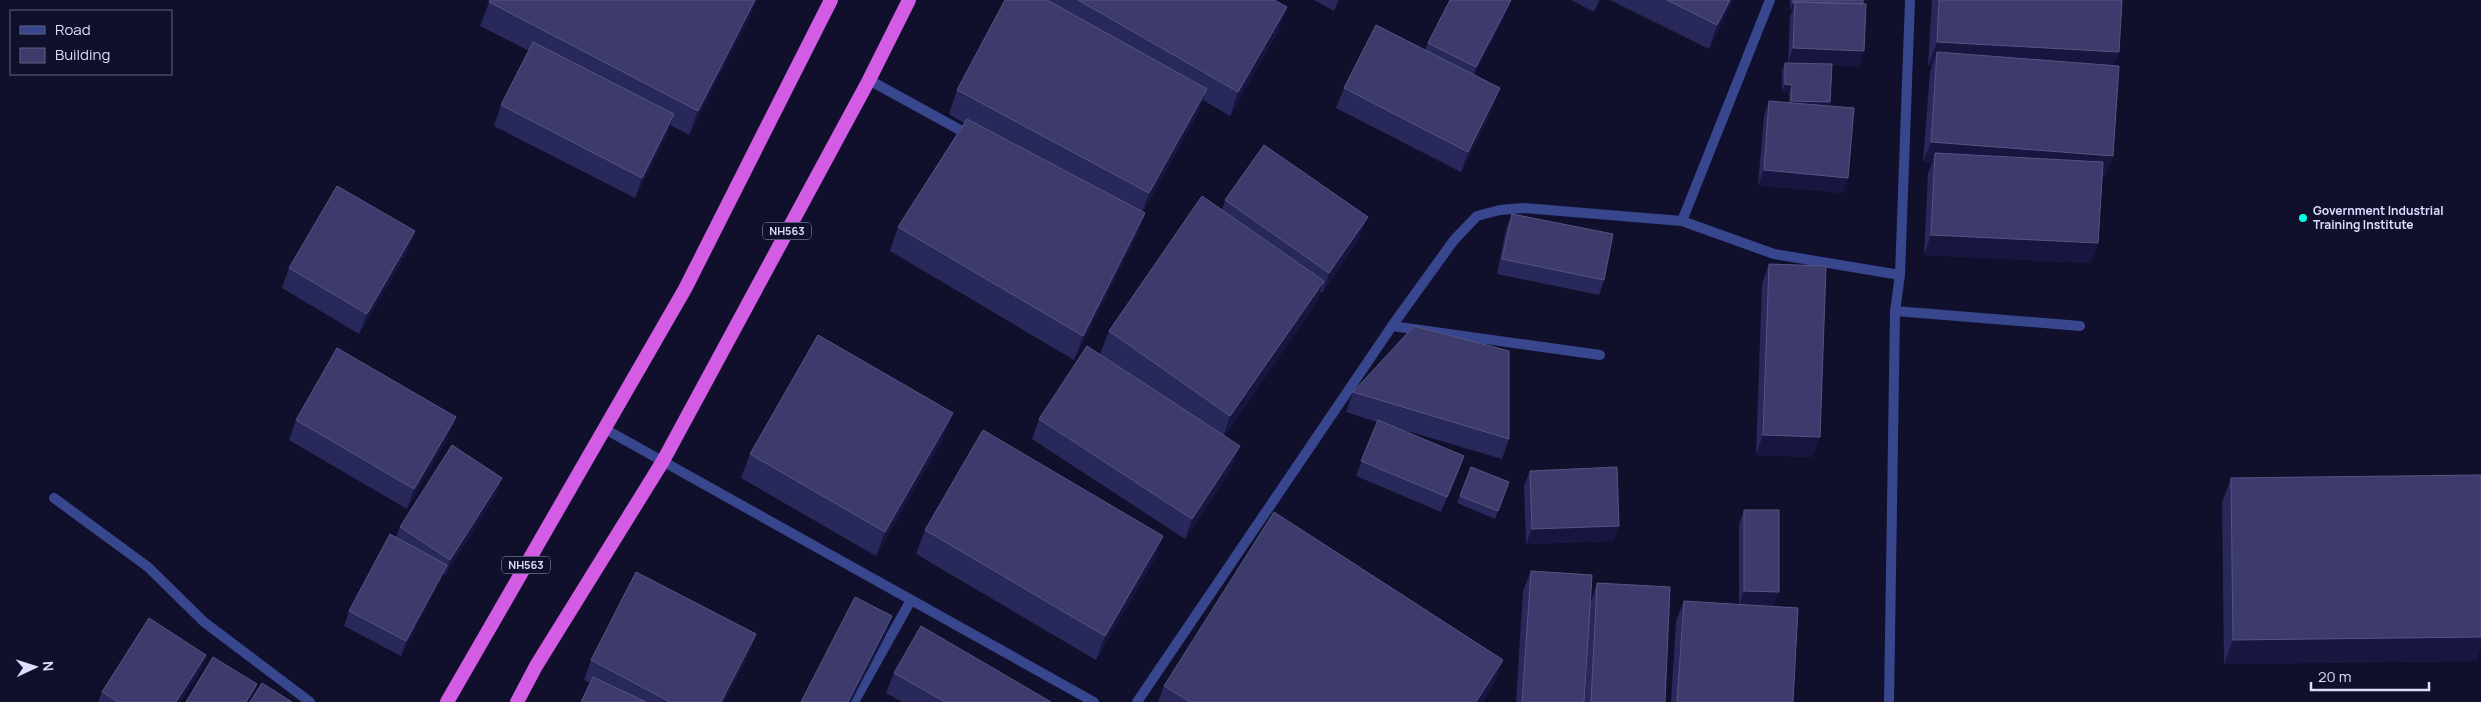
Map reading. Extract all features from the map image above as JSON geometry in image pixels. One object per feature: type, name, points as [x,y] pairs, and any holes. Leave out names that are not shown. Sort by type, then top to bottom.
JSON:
[{"type":"highway","name":"NH563","points":[[447,702],[685,288],[831,0]]},
{"type":"highway","name":"NH563","points":[[517,702],[536,666],[663,461],[869,80],[909,0]]},
{"type":"street","points":[[1682,221],[1770,0]]},
{"type":"street","points":[[1888,702],[1895,312],[1900,276],[1910,0]]},
{"type":"street","points":[[869,80],[981,142]]},
{"type":"street","points":[[1137,702],[1392,326],[1454,240],[1477,216],[1500,210],[1523,208],[1682,221],[1774,254],[1900,276]]},
{"type":"street","points":[[1895,312],[2080,326]]},
{"type":"street","points":[[1392,326],[1600,355]]},
{"type":"street","points":[[605,428],[1094,702]]},
{"type":"street","points":[[54,498],[148,567],[204,622],[310,702]]},
{"type":"street","points":[[854,702],[911,600]]},
{"type":"building","points":[[490,0],[755,0],[698,111],[489,2]]},
{"type":"building","points":[[1005,0],[1047,0],[1207,89],[1149,193],[957,90]]},
{"type":"building","points":[[1078,0],[1274,0],[1287,7],[1238,92]]},
{"type":"building","points":[[1450,0],[1511,0],[1476,67],[1428,43]]},
{"type":"building","points":[[1667,0],[1730,0],[1717,25]]},
{"type":"building","points":[[1793,0],[1863,0],[1863,4],[1793,3]]},
{"type":"building","points":[[1939,0],[2122,0],[2119,52],[1937,42]]},
{"type":"building","points":[[1795,2],[1866,4],[1864,51],[1793,48]]},
{"type":"building","points":[[1376,25],[1500,88],[1468,152],[1344,88]]},
{"type":"building","points":[[533,42],[674,114],[642,178],[501,105]]},
{"type":"building","points":[[1937,52],[2119,66],[2113,156],[1931,142]]},
{"type":"building","points":[[1785,63],[1832,64],[1830,102],[1791,101],[1792,85],[1785,84]]},
{"type":"building","points":[[1769,101],[1854,108],[1848,178],[1764,170]]},
{"type":"building","points":[[967,119],[1145,213],[1083,336],[898,227]]},
{"type":"building","points":[[1264,145],[1368,217],[1329,273],[1225,200]]},
{"type":"building","points":[[1935,153],[2103,162],[2098,243],[1931,235]]},
{"type":"building","points":[[337,186],[415,231],[367,314],[289,268]]},
{"type":"building","points":[[1202,196],[1324,281],[1230,416],[1109,331]]},
{"type":"building","points":[[1512,214],[1613,234],[1604,280],[1502,259]]},
{"type":"building","points":[[1769,264],[1826,266],[1820,437],[1763,435]]},
{"type":"building","points":[[1414,326],[1509,351],[1509,439],[1353,392]]},
{"type":"building","points":[[818,335],[953,413],[885,532],[750,454]]},
{"type":"building","points":[[1087,346],[1240,446],[1192,519],[1039,419]]},
{"type":"building","points":[[337,348],[456,417],[414,489],[296,420]]},
{"type":"building","points":[[1378,420],[1464,456],[1447,497],[1361,461]]},
{"type":"building","points":[[983,430],[1163,536],[1105,636],[925,530]]},
{"type":"building","points":[[452,445],[502,478],[450,560],[400,527]]},
{"type":"building","points":[[1471,467],[1509,482],[1498,511],[1460,496]]},
{"type":"building","points":[[1617,467],[1619,526],[1532,529],[1530,471]]},
{"type":"building","points":[[2481,475],[2481,637],[2233,640],[2231,478]]},
{"type":"building","points":[[1744,510],[1779,510],[1779,592],[1744,591]]},
{"type":"building","points":[[1274,512],[1503,660],[1476,702],[1190,702],[1164,686]]},
{"type":"building","points":[[390,534],[447,565],[406,641],[349,611]]},
{"type":"building","points":[[1531,571],[1592,575],[1584,702],[1522,702]]},
{"type":"building","points":[[636,572],[756,634],[721,702],[670,702],[591,660]]},
{"type":"building","points":[[1597,583],[1670,587],[1665,702],[1591,702]]},
{"type":"building","points":[[855,597],[892,616],[848,702],[801,702]]},
{"type":"building","points":[[1684,601],[1798,608],[1793,702],[1677,702]]},
{"type":"building","points":[[149,618],[206,655],[176,702],[118,702],[102,692]]},
{"type":"building","points":[[921,626],[1051,702],[945,702],[894,673]]},
{"type":"building","points":[[213,657],[257,684],[246,702],[186,702]]},
{"type":"building","points":[[593,677],[646,702],[581,702]]},
{"type":"building","points":[[262,683],[292,702],[250,702]]},
{"type":"place","name":"Government Industrial Training Institute","points":[[2303,218]]}]
